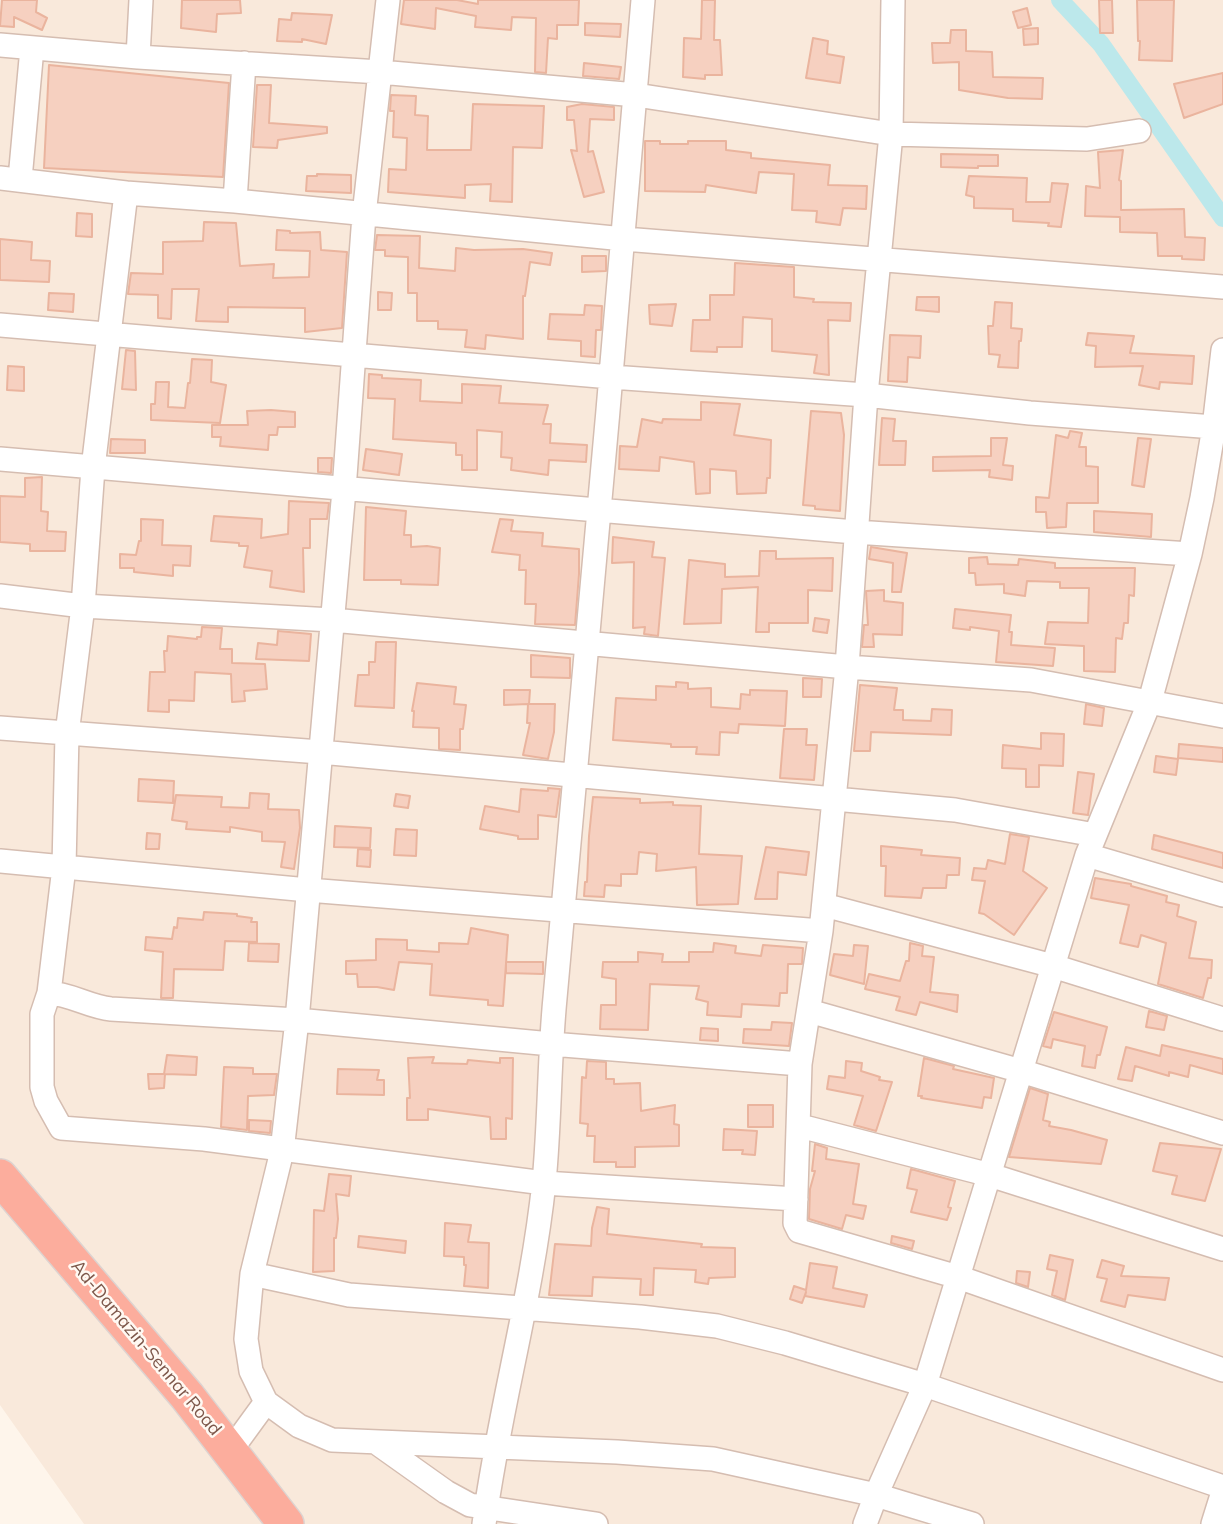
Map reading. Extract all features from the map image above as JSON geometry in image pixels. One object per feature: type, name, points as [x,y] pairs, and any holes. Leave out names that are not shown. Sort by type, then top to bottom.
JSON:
[{"type":"highway","name":"Ad-Damazin-Sennar Road","points":[[0,1177],[128,1324],[231,1450],[286,1524]]},
{"type":"street","points":[[138,57],[141,0]]},
{"type":"street","points":[[388,0],[364,215],[344,490],[298,1020],[282,1151],[252,1274],[246,1339],[251,1371],[266,1402],[299,1426],[332,1440],[713,1459],[876,1495],[972,1524]]},
{"type":"street","points":[[485,1517],[495,1447],[524,1310],[544,1183],[551,1044],[643,0]]},
{"type":"street","points":[[893,0],[891,134],[866,395],[847,667],[824,905],[800,1064],[795,1223],[799,1231],[957,1277],[1223,1370]]},
{"type":"street","points":[[0,45],[138,57],[380,72],[636,95],[891,134],[1087,139],[1139,131]]},
{"type":"street","points":[[32,48],[10,178],[126,193],[624,239],[1223,287]]},
{"type":"street","points":[[235,201],[244,63]]},
{"type":"street","points":[[126,193],[93,468],[83,606],[67,734],[64,867],[49,993],[42,1014],[42,1087],[46,1101],[61,1128],[204,1139],[544,1183],[796,1199]]},
{"type":"street","points":[[0,325],[611,377],[866,395],[1030,413],[1214,427]]},
{"type":"street","points":[[865,1524],[925,1385],[1091,845],[1150,701],[1190,554],[1214,427],[1223,350]]},
{"type":"street","points":[[0,459],[855,532],[1190,554]]},
{"type":"street","points":[[0,596],[83,606],[332,620],[847,667],[1031,680],[1223,716]]},
{"type":"street","points":[[0,728],[320,752],[955,810],[1091,845],[1223,895]]},
{"type":"street","points":[[0,861],[308,890],[821,931]]},
{"type":"street","points":[[824,905],[1053,966],[1223,1018]]},
{"type":"street","points":[[49,993],[63,994],[99,1008],[298,1020],[800,1064]]},
{"type":"street","points":[[809,1011],[1021,1071],[1223,1133]]},
{"type":"street","points":[[800,1126],[990,1175],[1223,1249]]},
{"type":"street","points":[[252,1274],[349,1295],[640,1317],[717,1326],[785,1343],[925,1385],[1223,1490],[1213,1524]]},
{"type":"street","points":[[231,1450],[266,1402]]},
{"type":"street","points":[[377,1443],[446,1493],[470,1505],[485,1517],[596,1524]]},
{"type":"shaded area","points":[[0,0],[1223,0],[1223,1524],[84,1524],[0,1405]]},
{"type":"building","points":[[2,0],[37,0],[36,12],[47,18],[42,30],[14,17],[14,27],[0,26]]},
{"type":"building","points":[[182,0],[240,0],[241,13],[217,14],[216,32],[181,28]]},
{"type":"building","points":[[404,0],[457,0],[478,4],[478,0],[579,0],[578,25],[557,25],[557,39],[548,38],[546,73],[535,72],[536,18],[512,17],[511,30],[475,27],[476,16],[436,8],[435,29],[401,24]]},
{"type":"building","points":[[702,0],[715,0],[714,40],[720,40],[722,75],[705,75],[705,79],[683,77],[684,38],[701,39]]},
{"type":"building","points":[[1099,0],[1112,0],[1113,33],[1100,33]]},
{"type":"building","points":[[1137,0],[1174,0],[1172,61],[1139,60]]},
{"type":"building","points":[[1027,8],[1031,25],[1018,28],[1013,12]]},
{"type":"building","points":[[292,13],[332,15],[326,44],[302,39],[302,42],[277,41],[279,19],[291,20]]},
{"type":"building","points":[[585,23],[621,24],[620,37],[585,35]]},
{"type":"building","points":[[1038,28],[1038,44],[1024,45],[1023,29]]},
{"type":"building","points":[[951,30],[966,30],[966,51],[992,52],[993,77],[1043,78],[1042,99],[1008,98],[959,90],[959,62],[933,63],[932,43],[950,43]]},
{"type":"building","points":[[813,38],[828,41],[827,54],[844,57],[840,83],[806,78]]},
{"type":"building","points":[[584,63],[621,67],[619,79],[583,76]]},
{"type":"building","points":[[49,65],[229,83],[223,177],[44,168]]},
{"type":"building","points":[[1223,73],[1223,104],[1184,118],[1174,84]]},
{"type":"building","points":[[257,85],[271,85],[269,123],[327,127],[327,133],[278,140],[277,148],[253,147]]},
{"type":"building","points":[[391,95],[416,96],[415,115],[428,116],[427,150],[471,150],[473,104],[544,106],[542,148],[513,147],[512,202],[490,201],[491,184],[465,185],[465,198],[388,192],[389,169],[406,170],[407,138],[393,137],[394,111],[390,111]]},
{"type":"building","points":[[582,104],[614,107],[614,120],[590,119],[588,152],[593,151],[604,192],[584,197],[571,150],[577,151],[574,120],[567,120],[567,107]]},
{"type":"building","points":[[645,141],[688,144],[688,141],[726,141],[726,150],[751,153],[751,158],[830,165],[828,185],[867,186],[866,209],[843,208],[840,225],[816,222],[817,211],[792,210],[794,174],[759,172],[756,193],[706,185],[705,192],[645,191]]},
{"type":"building","points":[[1123,150],[1119,180],[1121,210],[1184,209],[1185,237],[1205,238],[1204,260],[1158,256],[1157,233],[1120,232],[1120,217],[1085,216],[1086,186],[1100,188],[1098,152]]},
{"type":"building","points":[[941,154],[998,155],[998,166],[941,167]]},
{"type":"building","points":[[351,175],[351,193],[306,191],[307,176]]},
{"type":"building","points":[[969,176],[1027,178],[1026,202],[1050,202],[1052,183],[1068,184],[1061,227],[1048,226],[1049,223],[1013,221],[1013,209],[974,208],[974,197],[966,195]]},
{"type":"building","points":[[77,213],[92,214],[92,237],[76,236]]},
{"type":"building","points":[[204,222],[236,223],[240,266],[274,264],[273,278],[309,277],[310,251],[276,250],[277,230],[290,233],[320,232],[321,250],[347,252],[342,328],[305,332],[305,308],[228,307],[228,322],[196,321],[199,289],[172,289],[171,319],[158,318],[158,295],[128,294],[131,273],[163,274],[163,242],[203,241]]},
{"type":"building","points":[[377,235],[420,236],[419,268],[455,271],[456,248],[523,249],[552,253],[550,265],[530,262],[523,296],[523,339],[486,335],[485,349],[465,347],[467,330],[438,329],[438,321],[417,321],[417,293],[408,293],[408,257],[385,256],[385,250],[375,250]]},
{"type":"building","points":[[0,239],[32,242],[31,260],[50,261],[49,282],[0,280]]},
{"type":"building","points":[[582,256],[606,256],[606,271],[582,272]]},
{"type":"building","points":[[735,263],[794,267],[794,297],[814,299],[813,302],[851,303],[850,321],[828,320],[829,375],[814,373],[817,355],[772,351],[772,319],[743,317],[742,347],[717,347],[717,352],[691,351],[693,320],[710,320],[710,295],[734,295]]},
{"type":"building","points":[[378,292],[392,293],[391,310],[378,310]]},
{"type":"building","points":[[49,293],[74,294],[73,312],[48,310]]},
{"type":"building","points":[[917,297],[939,297],[939,312],[916,310]]},
{"type":"building","points":[[995,302],[1012,303],[1011,328],[1022,329],[1018,368],[998,367],[1000,355],[989,354],[988,326],[993,326]]},
{"type":"building","points":[[676,304],[672,326],[650,324],[649,305]]},
{"type":"building","points":[[585,305],[602,306],[601,330],[596,330],[595,357],[581,356],[581,341],[548,339],[550,314],[584,315]]},
{"type":"building","points":[[1088,333],[1134,336],[1130,353],[1194,356],[1192,384],[1160,382],[1159,389],[1139,385],[1143,366],[1095,367],[1096,346],[1086,345]]},
{"type":"building","points":[[890,335],[921,336],[920,358],[908,357],[907,382],[888,381]]},
{"type":"building","points":[[126,350],[135,351],[136,390],[122,389]]},
{"type":"building","points":[[192,359],[212,360],[211,382],[226,385],[220,423],[151,420],[156,382],[169,382],[168,407],[185,408]]},
{"type":"building","points":[[8,366],[24,367],[24,391],[7,390]]},
{"type":"building","points":[[369,374],[382,375],[382,378],[421,380],[420,401],[462,403],[462,384],[501,386],[499,403],[548,405],[543,424],[551,424],[550,443],[587,445],[586,462],[549,460],[548,475],[511,470],[512,458],[501,457],[502,432],[477,430],[477,470],[462,470],[462,455],[456,455],[456,443],[393,439],[395,399],[368,398]]},
{"type":"building","points":[[701,402],[740,404],[734,435],[771,440],[770,478],[767,478],[766,493],[737,494],[736,471],[710,469],[710,493],[696,494],[694,462],[660,457],[659,471],[619,469],[620,446],[637,447],[642,419],[662,423],[663,419],[701,420]]},
{"type":"building","points":[[247,411],[295,412],[295,427],[278,427],[277,435],[269,435],[268,450],[220,446],[221,437],[212,437],[212,425],[248,425]]},
{"type":"building","points":[[811,411],[841,413],[844,435],[840,511],[803,505]]},
{"type":"building","points":[[882,418],[895,419],[893,441],[906,441],[905,465],[879,465]]},
{"type":"building","points":[[1070,431],[1082,433],[1079,447],[1086,447],[1086,466],[1098,467],[1098,503],[1067,503],[1066,527],[1047,528],[1046,512],[1036,512],[1036,497],[1049,498],[1056,435],[1068,438]]},
{"type":"building","points":[[991,438],[1007,438],[1003,465],[1013,466],[1012,480],[989,477],[990,470],[933,471],[933,457],[991,456]]},
{"type":"building","points":[[1138,438],[1151,439],[1144,487],[1132,485]]},
{"type":"building","points":[[111,439],[145,440],[145,453],[110,453]]},
{"type":"building","points":[[366,449],[402,454],[399,475],[363,470]]},
{"type":"building","points":[[318,458],[332,458],[331,473],[318,472]]},
{"type":"building","points":[[42,477],[41,511],[48,512],[47,531],[66,532],[65,551],[30,551],[30,544],[0,542],[0,496],[25,497],[25,478]]},
{"type":"building","points":[[289,501],[329,503],[327,519],[310,519],[310,548],[303,548],[304,592],[270,587],[272,571],[244,567],[248,546],[211,541],[214,516],[262,519],[261,538],[288,534]]},
{"type":"building","points":[[366,507],[406,511],[404,535],[411,535],[411,547],[440,548],[438,585],[401,584],[401,580],[364,580]]},
{"type":"building","points":[[1094,511],[1152,514],[1151,537],[1094,532]]},
{"type":"building","points":[[141,519],[163,520],[162,545],[191,546],[190,566],[173,565],[173,576],[120,568],[120,554],[136,555],[141,541]]},
{"type":"building","points":[[500,519],[513,520],[511,531],[543,533],[542,546],[579,549],[575,625],[535,624],[536,604],[525,604],[526,570],[519,570],[520,555],[492,552]]},
{"type":"building","points":[[613,537],[654,542],[652,557],[665,558],[658,636],[644,634],[645,627],[633,628],[634,562],[612,563]]},
{"type":"building","points":[[871,547],[907,553],[901,592],[892,592],[893,563],[869,559]]},
{"type":"building","points":[[760,551],[776,551],[776,559],[833,558],[832,591],[808,590],[808,623],[769,623],[769,632],[756,632],[758,587],[722,589],[721,623],[684,624],[689,560],[725,564],[725,577],[759,576]]},
{"type":"building","points":[[987,557],[988,564],[1018,565],[1019,559],[1055,563],[1055,568],[1135,568],[1134,596],[1129,595],[1128,623],[1124,623],[1122,639],[1116,638],[1115,672],[1084,671],[1084,646],[1045,644],[1048,622],[1088,623],[1089,588],[1060,588],[1060,582],[1027,581],[1025,596],[1004,593],[1004,584],[976,585],[975,573],[969,573],[969,558]]},
{"type":"building","points":[[884,590],[884,601],[903,603],[902,635],[873,634],[874,647],[862,647],[864,625],[868,625],[866,591]]},
{"type":"building","points":[[955,609],[1011,615],[1011,645],[1055,648],[1053,666],[996,662],[999,631],[970,627],[970,630],[953,628]]},
{"type":"building","points":[[815,618],[829,620],[827,633],[813,631]]},
{"type":"building","points":[[202,627],[222,628],[220,649],[232,649],[232,663],[265,664],[267,689],[244,691],[245,701],[232,702],[231,674],[195,672],[194,701],[169,700],[169,712],[148,711],[150,672],[165,672],[164,651],[167,651],[168,636],[197,639],[201,637]]},
{"type":"building","points":[[278,631],[311,634],[309,661],[256,659],[258,643],[277,645]]},
{"type":"building","points":[[376,642],[396,642],[394,708],[355,706],[358,675],[369,675],[369,662],[375,662]]},
{"type":"building","points":[[531,655],[570,658],[570,678],[531,677]]},
{"type":"building","points":[[803,678],[822,679],[821,697],[803,697]]},
{"type":"building","points":[[676,682],[688,683],[688,689],[711,688],[711,707],[740,709],[741,694],[750,695],[750,690],[787,691],[785,726],[739,724],[738,733],[720,732],[719,755],[696,754],[697,747],[671,747],[671,744],[613,740],[616,698],[656,700],[656,686],[676,687]]},
{"type":"building","points":[[417,683],[456,687],[454,704],[466,705],[463,729],[460,729],[460,750],[439,749],[439,728],[413,727],[412,711]]},
{"type":"building","points":[[860,685],[897,688],[894,710],[903,710],[903,720],[931,721],[932,709],[952,710],[951,735],[871,732],[870,751],[854,751]]},
{"type":"building","points":[[504,690],[530,690],[529,704],[555,704],[554,732],[548,759],[523,755],[530,723],[527,723],[528,704],[504,705]]},
{"type":"building","points":[[1086,704],[1104,708],[1102,726],[1084,724]]},
{"type":"building","points":[[784,729],[807,729],[806,745],[817,745],[814,780],[780,778]]},
{"type":"building","points":[[1041,733],[1064,734],[1063,766],[1039,765],[1039,787],[1026,787],[1026,769],[1002,768],[1003,745],[1041,749]]},
{"type":"building","points":[[1179,744],[1223,748],[1223,762],[1178,758]]},
{"type":"building","points":[[1156,756],[1178,759],[1176,775],[1154,772]]},
{"type":"building","points":[[1078,772],[1094,774],[1088,815],[1073,813]]},
{"type":"building","points":[[139,779],[174,781],[173,803],[138,801]]},
{"type":"building","points":[[548,788],[560,789],[556,817],[538,815],[538,839],[518,839],[518,836],[480,829],[485,806],[519,812],[521,789],[548,791]]},
{"type":"building","points":[[250,793],[269,794],[268,809],[299,810],[300,828],[294,869],[281,867],[285,842],[262,841],[262,832],[230,827],[230,832],[186,829],[187,822],[172,820],[176,795],[222,797],[221,807],[249,808]]},
{"type":"building","points":[[396,794],[410,796],[408,808],[394,806]]},
{"type":"building","points":[[593,797],[701,806],[699,854],[742,856],[738,904],[697,905],[696,867],[656,871],[657,854],[639,852],[637,874],[621,874],[621,886],[605,885],[604,897],[584,896]]},
{"type":"building","points":[[335,826],[371,828],[370,848],[334,847]]},
{"type":"building","points":[[396,829],[417,830],[416,856],[394,855]]},
{"type":"building","points":[[147,833],[160,834],[159,849],[146,849]]},
{"type":"building","points":[[1010,834],[1029,837],[1023,871],[1047,888],[1014,935],[979,913],[985,881],[972,880],[974,868],[986,869],[988,860],[1005,864]]},
{"type":"building","points":[[1154,835],[1223,853],[1223,868],[1152,849]]},
{"type":"building","points":[[881,846],[922,850],[921,855],[960,858],[959,875],[947,875],[946,888],[923,888],[921,898],[885,896],[886,866],[881,866]]},
{"type":"building","points":[[766,847],[809,852],[806,875],[778,872],[777,899],[755,899]]},
{"type":"building","points":[[358,849],[371,850],[370,867],[357,866]]},
{"type":"building","points":[[1095,878],[1131,884],[1167,896],[1166,902],[1179,905],[1177,916],[1196,922],[1189,958],[1212,960],[1211,978],[1208,978],[1203,998],[1158,984],[1166,943],[1141,935],[1138,947],[1120,943],[1129,905],[1091,898]]},
{"type":"building","points":[[204,912],[237,914],[252,918],[251,922],[257,922],[257,942],[225,941],[223,970],[174,969],[173,998],[161,998],[163,952],[145,950],[146,937],[172,939],[178,918],[203,920]]},
{"type":"building","points":[[471,928],[508,935],[503,1006],[488,1005],[488,1000],[430,995],[432,964],[399,962],[394,990],[358,987],[357,974],[346,974],[346,961],[376,960],[376,939],[407,940],[407,950],[439,952],[439,943],[468,944]]},
{"type":"building","points":[[249,943],[279,944],[278,962],[248,961]]},
{"type":"building","points":[[714,943],[736,946],[735,953],[761,956],[763,945],[803,948],[802,964],[788,964],[787,993],[780,993],[779,1006],[742,1004],[741,1017],[707,1015],[708,1002],[696,999],[699,986],[650,984],[648,1030],[600,1029],[601,1005],[616,1005],[616,979],[602,977],[603,962],[638,962],[638,952],[663,954],[662,962],[689,962],[689,952],[713,952]]},
{"type":"building","points":[[910,943],[923,946],[922,956],[934,957],[930,992],[958,995],[957,1012],[920,1002],[916,1015],[896,1010],[900,997],[865,989],[869,974],[900,981],[906,961],[909,961]]},
{"type":"building","points":[[854,945],[868,946],[864,984],[830,975],[834,954],[853,956]]},
{"type":"building","points":[[506,962],[543,962],[543,974],[506,973]]},
{"type":"building","points":[[1149,1011],[1167,1016],[1164,1030],[1146,1027]]},
{"type":"building","points":[[1054,1012],[1107,1027],[1095,1068],[1082,1066],[1085,1046],[1053,1039],[1051,1048],[1043,1046]]},
{"type":"building","points":[[772,1022],[792,1023],[789,1046],[743,1043],[744,1029],[771,1030]]},
{"type":"building","points":[[701,1028],[718,1029],[718,1041],[700,1040]]},
{"type":"building","points":[[1162,1045],[1223,1059],[1223,1074],[1190,1065],[1188,1077],[1169,1072],[1169,1076],[1135,1066],[1132,1081],[1118,1079],[1126,1047],[1160,1056]]},
{"type":"building","points":[[167,1055],[197,1057],[196,1075],[165,1074],[164,1088],[149,1089],[148,1074],[164,1074]]},
{"type":"building","points":[[434,1057],[432,1063],[467,1064],[468,1060],[500,1063],[500,1058],[513,1058],[512,1119],[506,1118],[506,1139],[491,1139],[490,1117],[428,1109],[428,1120],[407,1120],[407,1098],[410,1098],[408,1058]]},
{"type":"building","points":[[924,1058],[954,1066],[953,1069],[994,1078],[991,1098],[984,1097],[982,1108],[921,1098],[922,1096],[918,1096]]},
{"type":"building","points":[[587,1061],[606,1062],[606,1079],[614,1079],[614,1084],[640,1083],[641,1111],[675,1105],[674,1124],[679,1125],[679,1146],[635,1147],[635,1167],[616,1167],[616,1162],[594,1162],[595,1136],[587,1136],[588,1124],[580,1123],[582,1077],[586,1078]]},
{"type":"building","points":[[846,1061],[862,1063],[861,1071],[880,1077],[879,1080],[892,1082],[876,1131],[854,1125],[863,1096],[827,1089],[829,1076],[845,1078]]},
{"type":"building","points":[[224,1067],[253,1068],[253,1074],[277,1074],[274,1095],[248,1096],[247,1130],[221,1127]]},
{"type":"building","points":[[338,1069],[379,1070],[377,1080],[384,1080],[384,1095],[337,1094]]},
{"type":"building","points":[[1030,1088],[1048,1094],[1043,1120],[1050,1122],[1049,1126],[1107,1140],[1101,1164],[1009,1157]]},
{"type":"building","points":[[748,1105],[773,1105],[773,1127],[748,1127]]},
{"type":"building","points":[[249,1120],[271,1121],[270,1133],[249,1131]]},
{"type":"building","points":[[724,1129],[757,1131],[755,1155],[742,1154],[743,1150],[723,1150]]},
{"type":"building","points":[[1160,1143],[1221,1149],[1205,1201],[1172,1194],[1177,1176],[1153,1171]]},
{"type":"building","points":[[815,1144],[827,1148],[826,1159],[859,1164],[853,1204],[866,1206],[863,1219],[846,1215],[842,1229],[809,1219],[810,1189],[815,1171],[812,1171]]},
{"type":"building","points":[[911,1169],[955,1181],[947,1220],[911,1212],[917,1190],[907,1188]]},
{"type":"building","points":[[329,1174],[351,1176],[349,1196],[336,1194],[338,1219],[334,1238],[334,1271],[313,1272],[314,1210],[324,1211]]},
{"type":"building","points":[[597,1207],[609,1209],[607,1234],[702,1244],[701,1247],[735,1248],[735,1277],[709,1278],[708,1284],[695,1282],[696,1270],[654,1268],[653,1295],[640,1295],[641,1279],[593,1277],[592,1296],[549,1295],[555,1244],[591,1246]]},
{"type":"building","points":[[445,1223],[471,1225],[468,1242],[489,1243],[488,1288],[464,1286],[464,1257],[444,1256]]},
{"type":"building","points":[[359,1236],[406,1241],[405,1253],[358,1247]]},
{"type":"building","points":[[892,1236],[914,1241],[912,1249],[891,1243]]},
{"type":"building","points":[[1050,1255],[1073,1260],[1065,1300],[1052,1295],[1057,1271],[1047,1269]]},
{"type":"building","points":[[1102,1260],[1124,1266],[1121,1276],[1169,1278],[1165,1300],[1128,1295],[1125,1307],[1101,1301],[1107,1279],[1097,1277]]},
{"type":"building","points":[[810,1263],[837,1267],[833,1288],[867,1295],[864,1307],[805,1296],[806,1292],[802,1303],[790,1299],[794,1286],[806,1290]]},
{"type":"building","points":[[1017,1271],[1030,1272],[1028,1287],[1016,1283]]},
{"type":"waterway","points":[[1060,0],[1101,44],[1223,218]]}]
